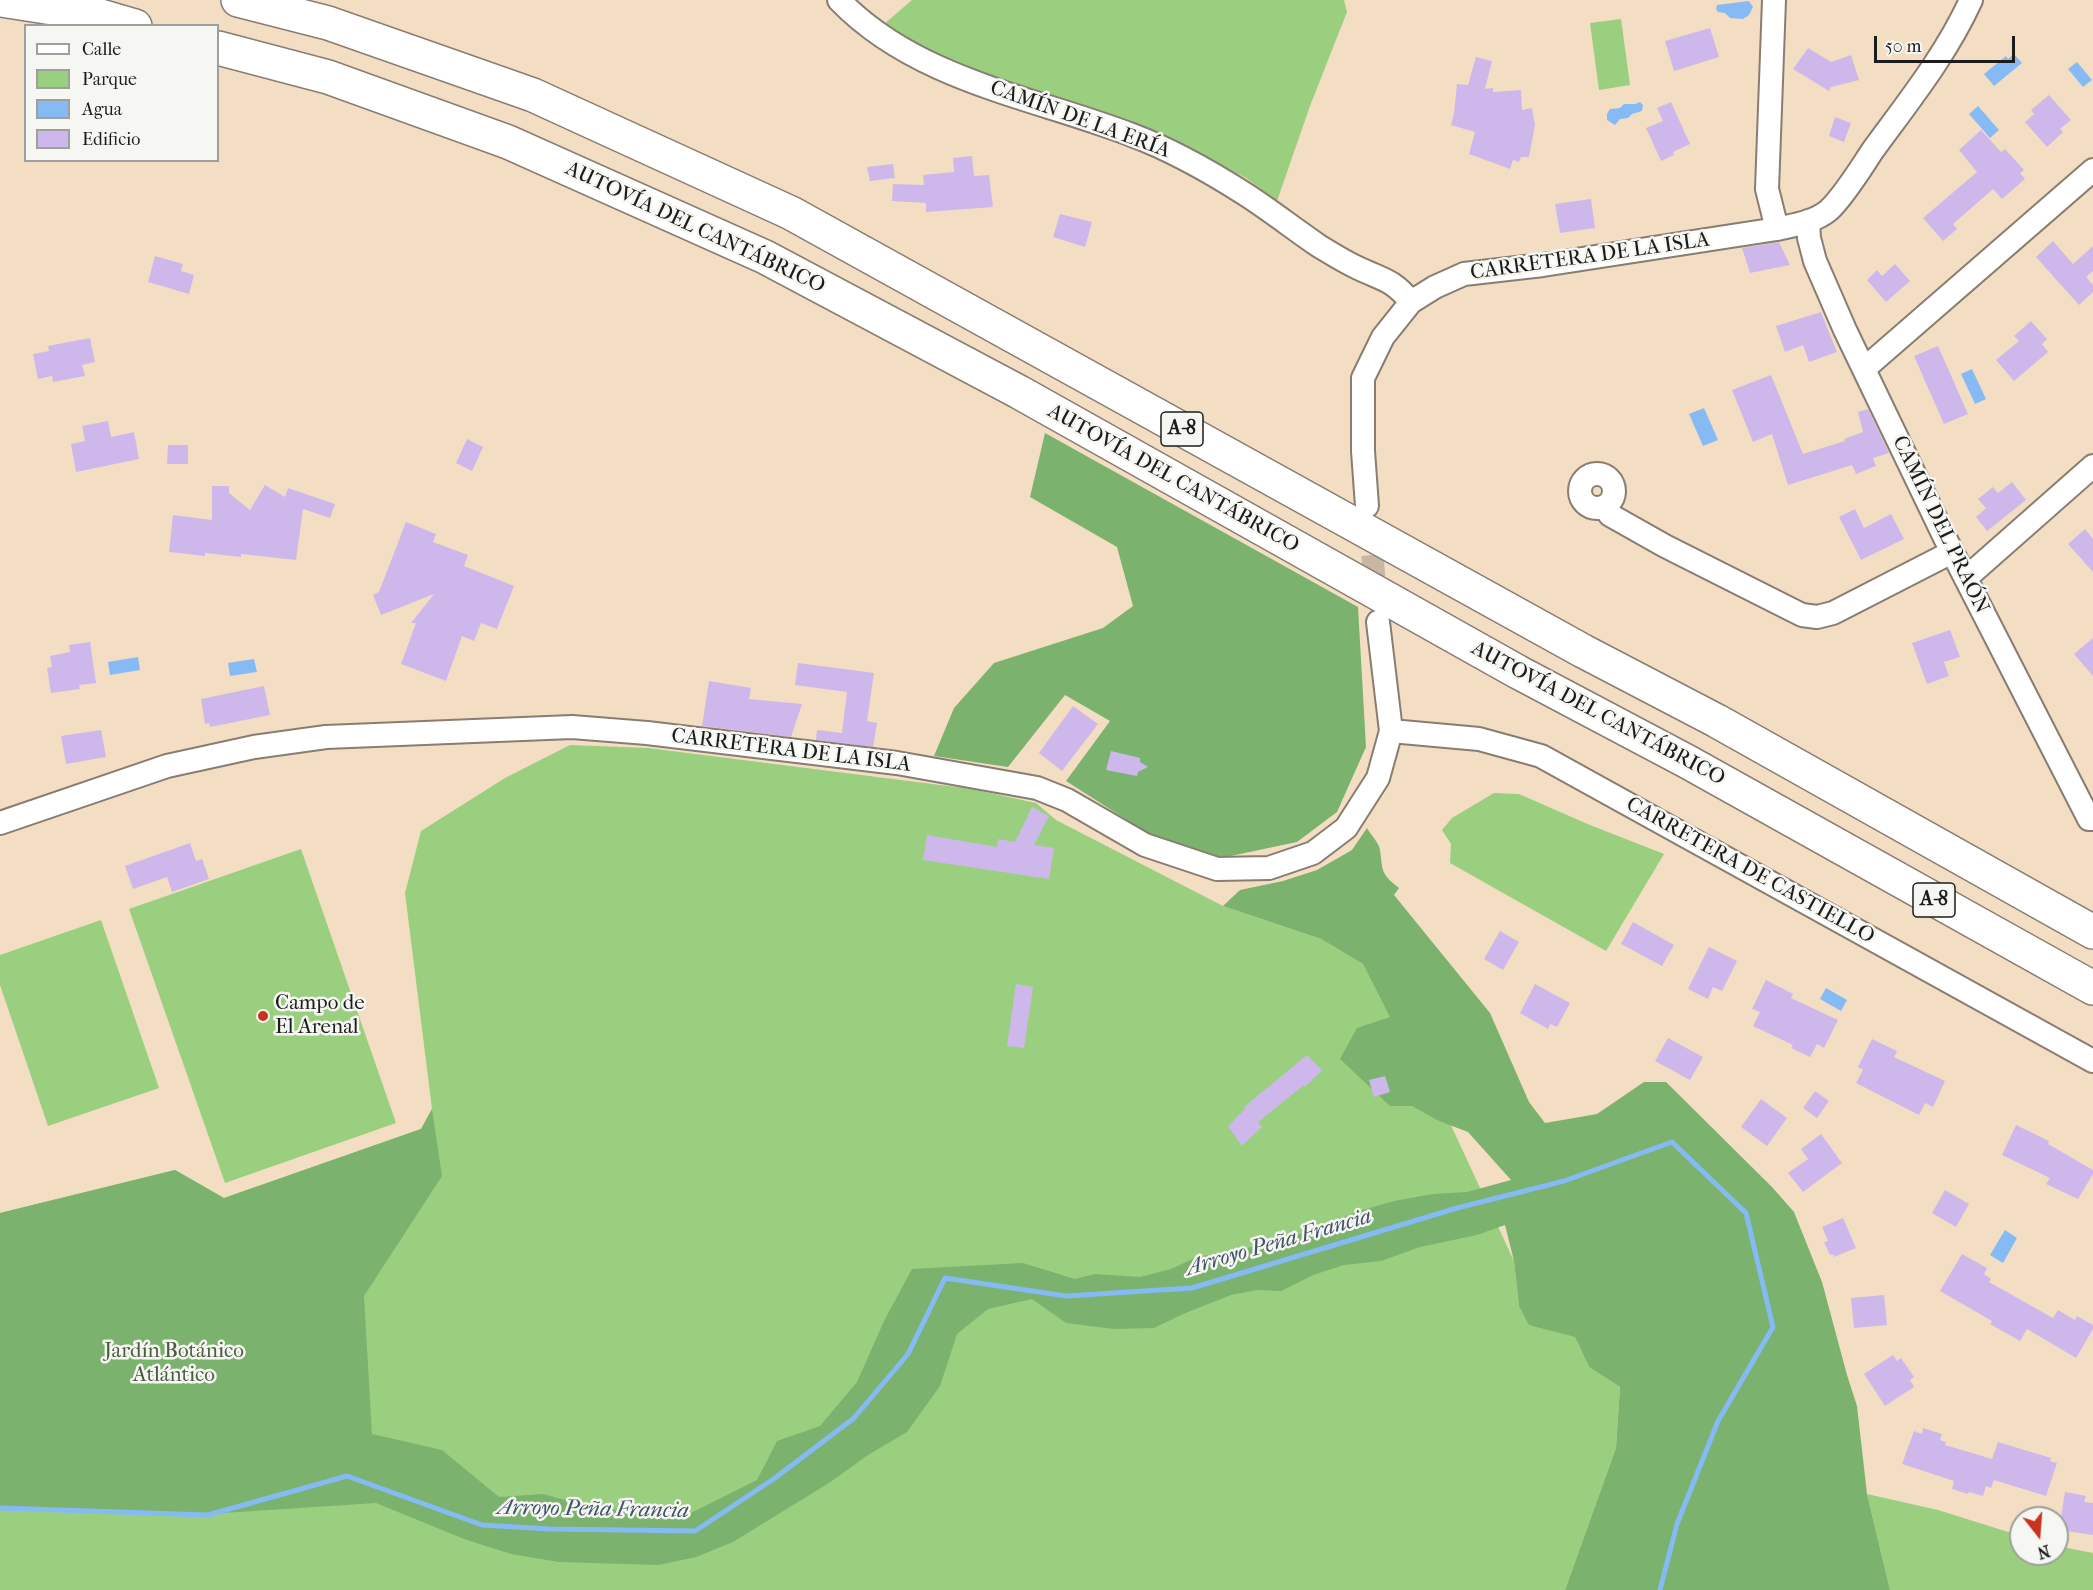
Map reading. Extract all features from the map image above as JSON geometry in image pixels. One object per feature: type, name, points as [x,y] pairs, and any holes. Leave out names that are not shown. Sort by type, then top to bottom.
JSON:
[{"type":"highway","points":[[2,0],[97,15],[128,24]]},
{"type":"highway","name":"A-8","points":[[238,0],[328,23],[533,95],[791,213],[1583,651],[1717,721],[2093,932]]},
{"type":"highway","name":"AUTOVÍA DEL CANTÁBRICO","points":[[219,48],[328,77],[508,142],[765,257],[1019,392],[1518,672],[1688,762],[2093,988]]},
{"type":"highway","points":[[1583,651],[1723,712],[2093,906]]},
{"type":"street","name":"CAMÍN DE LA ERÍA","points":[[839,0],[877,34],[909,54],[966,79],[1133,136],[1183,158],[1246,194],[1320,246],[1359,269],[1383,278],[1398,287],[1411,302]]},
{"type":"street","points":[[1774,0],[1767,189],[1777,229]]},
{"type":"street","name":"CARRETERA DE LA ISLA","points":[[1367,506],[1363,451],[1364,378],[1383,337],[1411,302],[1435,286],[1464,274],[1543,265],[1777,229],[1808,221],[1828,210],[1847,186],[1940,58],[1956,32],[1971,0]]},
{"type":"street","points":[[1864,369],[2093,170]]},
{"type":"street","name":"CAMÍN DEL PRAÓN","points":[[1808,221],[1809,237],[1820,276],[1864,369],[1952,552],[2089,819],[2093,819]]},
{"type":"street","points":[[1966,578],[2093,466]]},
{"type":"street","points":[[1604,507],[1610,515],[1665,546],[1770,600],[1809,616],[1817,617],[1833,613],[1952,552]]},
{"type":"street","name":"CARRETERA DE LA ISLA","points":[[6,815],[167,766],[254,747],[326,737],[572,727],[647,733],[897,763],[1037,788],[1067,800],[1145,845],[1217,868],[1269,868],[1313,853],[1346,828],[1378,778],[1391,731],[1378,622]]},
{"type":"street","name":"CARRETERA DE CASTIELLO","points":[[1391,731],[1479,739],[1542,756],[2093,1061]]},
{"type":"green space","points":[[912,0],[1344,0],[1347,12],[1310,106],[1277,201],[1246,178],[1169,138],[1037,91],[979,74],[919,50],[883,25]]},
{"type":"green space","points":[[1621,19],[1630,85],[1599,90],[1590,23]]},
{"type":"green space","points":[[1045,433],[1358,607],[1366,747],[1337,812],[1297,842],[1221,858],[1152,836],[1066,781],[1110,721],[1065,695],[1008,767],[934,756],[954,708],[994,663],[1103,628],[1133,606],[1117,547],[1030,497]]},
{"type":"green space","name":"Jardín Botánico Atlántico","points":[[570,745],[648,748],[972,789],[1036,803],[1056,820],[1223,906],[1321,939],[1363,964],[1443,1108],[1514,1261],[1519,1306],[1575,1337],[1589,1367],[1620,1387],[1616,1448],[1565,1590],[0,1590],[0,1213],[175,1170],[224,1198],[421,1129],[432,1109],[405,893],[421,831],[505,778]]},
{"type":"green space","points":[[1494,793],[1519,794],[1664,854],[1606,951],[1450,863],[1451,844],[1442,830],[1452,818]]},
{"type":"green space","name":"Jardín Botánico Atlántico","points":[[1367,828],[1379,847],[1385,875],[1399,888],[1394,895],[1490,1013],[1529,1102],[1545,1123],[1597,1114],[1644,1082],[1666,1082],[1772,1187],[1794,1212],[1822,1282],[1857,1406],[1867,1494],[1890,1590],[1565,1590],[1616,1448],[1620,1387],[1589,1367],[1575,1337],[1529,1325],[1519,1306],[1514,1261],[1505,1225],[1477,1235],[1420,1247],[1381,1261],[1344,1265],[1313,1275],[1281,1291],[1257,1290],[1231,1295],[1154,1328],[1114,1329],[1066,1323],[1032,1299],[988,1309],[957,1334],[940,1386],[907,1432],[733,1542],[696,1557],[659,1565],[559,1562],[511,1554],[464,1539],[376,1503],[208,1514],[0,1507],[0,1213],[175,1170],[224,1198],[421,1129],[432,1109],[442,1176],[364,1296],[372,1434],[442,1450],[499,1497],[543,1494],[584,1505],[679,1519],[757,1480],[777,1441],[820,1426],[857,1382],[884,1321],[912,1269],[1023,1263],[1075,1279],[1095,1274],[1140,1277],[1171,1269],[1199,1256],[1225,1254],[1311,1231],[1356,1212],[1394,1201],[1433,1194],[1467,1192],[1511,1180],[1468,1132],[1439,1121],[1412,1106],[1390,1106],[1340,1059],[1357,1028],[1390,1017],[1363,964],[1321,939],[1223,906],[1240,890],[1283,881],[1317,870],[1352,850]]},
{"type":"green space","name":"Campo de El Arenal","points":[[301,849],[396,1123],[225,1183],[129,909]]},
{"type":"green space","points":[[101,920],[159,1088],[48,1126],[0,985],[0,955]]},
{"type":"green space","points":[[1867,1494],[1938,1510],[2009,1532],[2009,1566],[2069,1566],[2069,1548],[2093,1553],[2093,1590],[1890,1590]]},
{"type":"water","points":[[1749,1],[1753,7],[1749,15],[1743,19],[1730,18],[1716,9],[1717,5]]},
{"type":"water","points":[[2014,54],[2022,63],[1994,86],[1984,74],[2006,56],[2008,59]]},
{"type":"water","points":[[2077,62],[2092,80],[2083,87],[2068,69]]},
{"type":"water","points":[[1640,102],[1643,105],[1642,111],[1620,119],[1615,125],[1607,120],[1610,109]]},
{"type":"water","points":[[1978,106],[1999,130],[1990,138],[1969,114]]},
{"type":"water","points":[[1972,369],[1986,399],[1975,404],[1961,374]]},
{"type":"water","points":[[1704,408],[1718,440],[1703,446],[1689,414]]},
{"type":"water","points":[[138,657],[140,670],[110,675],[108,662]]},
{"type":"water","points":[[254,659],[257,672],[230,676],[228,663]]},
{"type":"water","points":[[1826,988],[1847,1000],[1841,1011],[1820,999]]},
{"type":"water","points":[[2005,1230],[2017,1238],[2003,1263],[1990,1255]]},
{"type":"building","points":[[1710,28],[1719,57],[1674,71],[1665,41]]},
{"type":"building","points":[[1808,48],[1831,62],[1851,55],[1859,80],[1831,87],[1829,91],[1793,69]]},
{"type":"building","points":[[1476,57],[1492,61],[1485,89],[1493,88],[1493,92],[1521,90],[1522,110],[1532,108],[1535,125],[1529,157],[1521,157],[1519,162],[1513,160],[1510,169],[1469,154],[1475,132],[1451,125],[1457,84],[1468,85]]},
{"type":"building","points":[[2049,95],[2071,120],[2060,129],[2063,132],[2047,147],[2025,122],[2034,114],[2031,110]]},
{"type":"building","points":[[1671,102],[1690,144],[1661,161],[1646,128],[1663,121],[1657,108]]},
{"type":"building","points":[[1835,117],[1851,123],[1844,142],[1829,136]]},
{"type":"building","points":[[1981,130],[2001,152],[2005,149],[2024,170],[2020,173],[2025,179],[2002,199],[1993,189],[1953,224],[1957,229],[1943,241],[1923,218],[1977,172],[1959,150]]},
{"type":"building","points":[[972,156],[974,176],[989,175],[993,207],[926,212],[926,203],[892,201],[893,184],[924,185],[923,175],[954,172],[953,158]]},
{"type":"building","points":[[893,164],[895,178],[870,181],[867,167]]},
{"type":"building","points":[[1591,199],[1595,228],[1560,233],[1555,204]]},
{"type":"building","points":[[1060,214],[1092,222],[1085,247],[1053,237]]},
{"type":"building","points":[[2053,241],[2073,264],[2093,246],[2093,271],[2086,277],[2093,285],[2093,292],[2079,305],[2036,257]]},
{"type":"building","points":[[1779,242],[1790,265],[1750,273],[1742,248]]},
{"type":"building","points":[[155,256],[183,264],[181,271],[194,275],[189,294],[148,282]]},
{"type":"building","points":[[1895,264],[1910,281],[1886,302],[1867,280],[1877,270],[1882,276]]},
{"type":"building","points":[[1821,312],[1837,352],[1809,362],[1803,345],[1785,352],[1776,326]]},
{"type":"building","points":[[2031,321],[2047,339],[2042,344],[2048,352],[2014,381],[1996,360],[2019,341],[2014,336]]},
{"type":"building","points":[[90,338],[95,362],[82,365],[85,376],[53,382],[52,376],[38,379],[33,354],[49,351],[48,346]]},
{"type":"building","points":[[1938,346],[1968,414],[1944,424],[1914,356]]},
{"type":"building","points":[[1771,375],[1803,454],[1845,441],[1844,439],[1863,432],[1858,412],[1868,409],[1889,453],[1873,458],[1876,466],[1856,474],[1852,465],[1788,485],[1772,434],[1753,442],[1732,390]]},
{"type":"building","points":[[108,421],[111,437],[134,432],[139,459],[76,472],[71,444],[85,441],[82,426]]},
{"type":"building","points":[[467,439],[483,447],[472,471],[456,463]]},
{"type":"building","points":[[168,445],[188,445],[188,464],[167,464]]},
{"type":"building","points":[[2012,482],[2026,500],[1987,531],[1976,517],[1986,508],[1978,499],[1993,487],[1998,493]]},
{"type":"building","points":[[265,485],[285,497],[288,488],[335,504],[330,518],[303,509],[296,560],[241,554],[241,557],[169,552],[173,515],[212,520],[212,486],[229,486],[229,493],[250,510]]},
{"type":"building","points":[[1855,509],[1864,528],[1891,514],[1904,539],[1861,560],[1839,517]]},
{"type":"building","points":[[406,522],[436,534],[433,542],[468,555],[464,566],[514,586],[497,629],[481,623],[474,641],[462,636],[446,681],[401,664],[416,623],[411,623],[434,594],[381,615],[373,595],[379,592]]},
{"type":"building","points":[[2085,529],[2093,539],[2093,572],[2068,544]]},
{"type":"building","points":[[1950,630],[1960,657],[1944,662],[1949,676],[1927,684],[1912,643]]},
{"type":"building","points":[[2093,638],[2093,676],[2074,654]]},
{"type":"building","points":[[90,642],[96,683],[79,685],[80,689],[51,693],[47,668],[52,667],[50,656],[70,652],[69,645]]},
{"type":"building","points":[[798,663],[874,673],[867,721],[877,723],[873,747],[816,740],[817,730],[842,733],[847,692],[795,685]]},
{"type":"building","points":[[709,681],[751,688],[749,699],[802,704],[791,737],[702,726]]},
{"type":"building","points":[[264,686],[270,715],[210,727],[209,723],[205,724],[201,699]]},
{"type":"building","points":[[1073,706],[1098,724],[1062,771],[1039,753]]},
{"type":"building","points":[[101,730],[106,757],[66,764],[61,736]]},
{"type":"building","points":[[1111,751],[1140,758],[1140,762],[1148,767],[1138,772],[1137,776],[1106,770]]},
{"type":"building","points":[[1032,807],[1049,816],[1034,845],[1054,848],[1049,879],[923,860],[927,835],[997,847],[998,839],[1015,842]]},
{"type":"building","points":[[190,843],[196,861],[202,859],[209,879],[172,892],[167,877],[133,889],[125,866]]},
{"type":"building","points":[[1633,922],[1674,945],[1662,966],[1621,944]]},
{"type":"building","points":[[1500,931],[1519,942],[1503,970],[1484,959]]},
{"type":"building","points":[[1709,947],[1737,961],[1722,991],[1713,987],[1708,999],[1688,989]]},
{"type":"building","points":[[1766,980],[1793,994],[1791,998],[1838,1020],[1824,1048],[1817,1044],[1810,1057],[1791,1048],[1793,1045],[1753,1026],[1760,1012],[1752,1009]]},
{"type":"building","points":[[1016,984],[1033,987],[1024,1048],[1007,1046]]},
{"type":"building","points":[[1535,984],[1570,1003],[1557,1027],[1550,1024],[1548,1029],[1520,1013]]},
{"type":"building","points":[[1668,1038],[1703,1057],[1690,1080],[1655,1061]]},
{"type":"building","points":[[1872,1039],[1897,1051],[1894,1057],[1945,1081],[1933,1107],[1925,1103],[1919,1115],[1856,1083],[1863,1070],[1858,1067]]},
{"type":"building","points":[[1307,1055],[1322,1070],[1305,1087],[1304,1085],[1258,1122],[1262,1127],[1242,1146],[1228,1126],[1245,1109],[1244,1107]]},
{"type":"building","points":[[1385,1076],[1390,1092],[1374,1097],[1369,1080]]},
{"type":"building","points":[[1815,1091],[1829,1101],[1817,1118],[1803,1108]]},
{"type":"building","points":[[1761,1099],[1787,1118],[1767,1146],[1741,1127]]},
{"type":"building","points":[[2016,1125],[2049,1141],[2048,1144],[2093,1170],[2093,1174],[2078,1199],[2046,1184],[2050,1178],[2002,1155]]},
{"type":"building","points":[[1821,1134],[1842,1163],[1803,1192],[1788,1173],[1808,1159],[1801,1149]]},
{"type":"building","points":[[1945,1190],[1969,1204],[1956,1227],[1932,1213]]},
{"type":"building","points":[[1843,1218],[1856,1248],[1834,1257],[1833,1254],[1830,1255],[1824,1242],[1828,1241],[1822,1227]]},
{"type":"building","points":[[1962,1254],[1987,1268],[1984,1274],[1991,1279],[1989,1282],[2053,1318],[2058,1310],[2075,1320],[2077,1316],[2093,1325],[2093,1329],[2076,1358],[2027,1329],[2020,1341],[1990,1324],[1992,1321],[1940,1291]]},
{"type":"building","points":[[1884,1295],[1887,1325],[1854,1328],[1851,1298]]},
{"type":"building","points":[[1893,1355],[1897,1361],[1901,1358],[1914,1377],[1910,1380],[1914,1387],[1885,1406],[1864,1374]]},
{"type":"building","points":[[1923,1428],[1942,1434],[1940,1440],[1946,1442],[1945,1445],[1992,1459],[1998,1442],[2051,1458],[2050,1461],[2057,1463],[2046,1496],[1994,1480],[1991,1488],[1986,1486],[1983,1496],[1969,1492],[1968,1494],[1952,1489],[1954,1481],[1902,1464],[1914,1431],[1922,1434]]},
{"type":"building","points":[[2065,1492],[2086,1496],[2084,1502],[2093,1503],[2093,1535],[2069,1531],[2069,1506],[2063,1506]]},
{"type":"waterway","name":"Arroyo Peña Francia","points":[[0,1508],[208,1515],[347,1476],[482,1525],[550,1529],[695,1531],[775,1478],[854,1418],[908,1354],[945,1278],[1066,1296],[1192,1288],[1457,1208],[1564,1181],[1672,1142],[1746,1213],[1773,1327],[1718,1421],[1677,1524],[1660,1590]]},
{"type":"tunnel","points":[[1369,522],[1377,603]]},
{"type":"place","name":"Campo de El Arenal","points":[[263,1016]]}]
